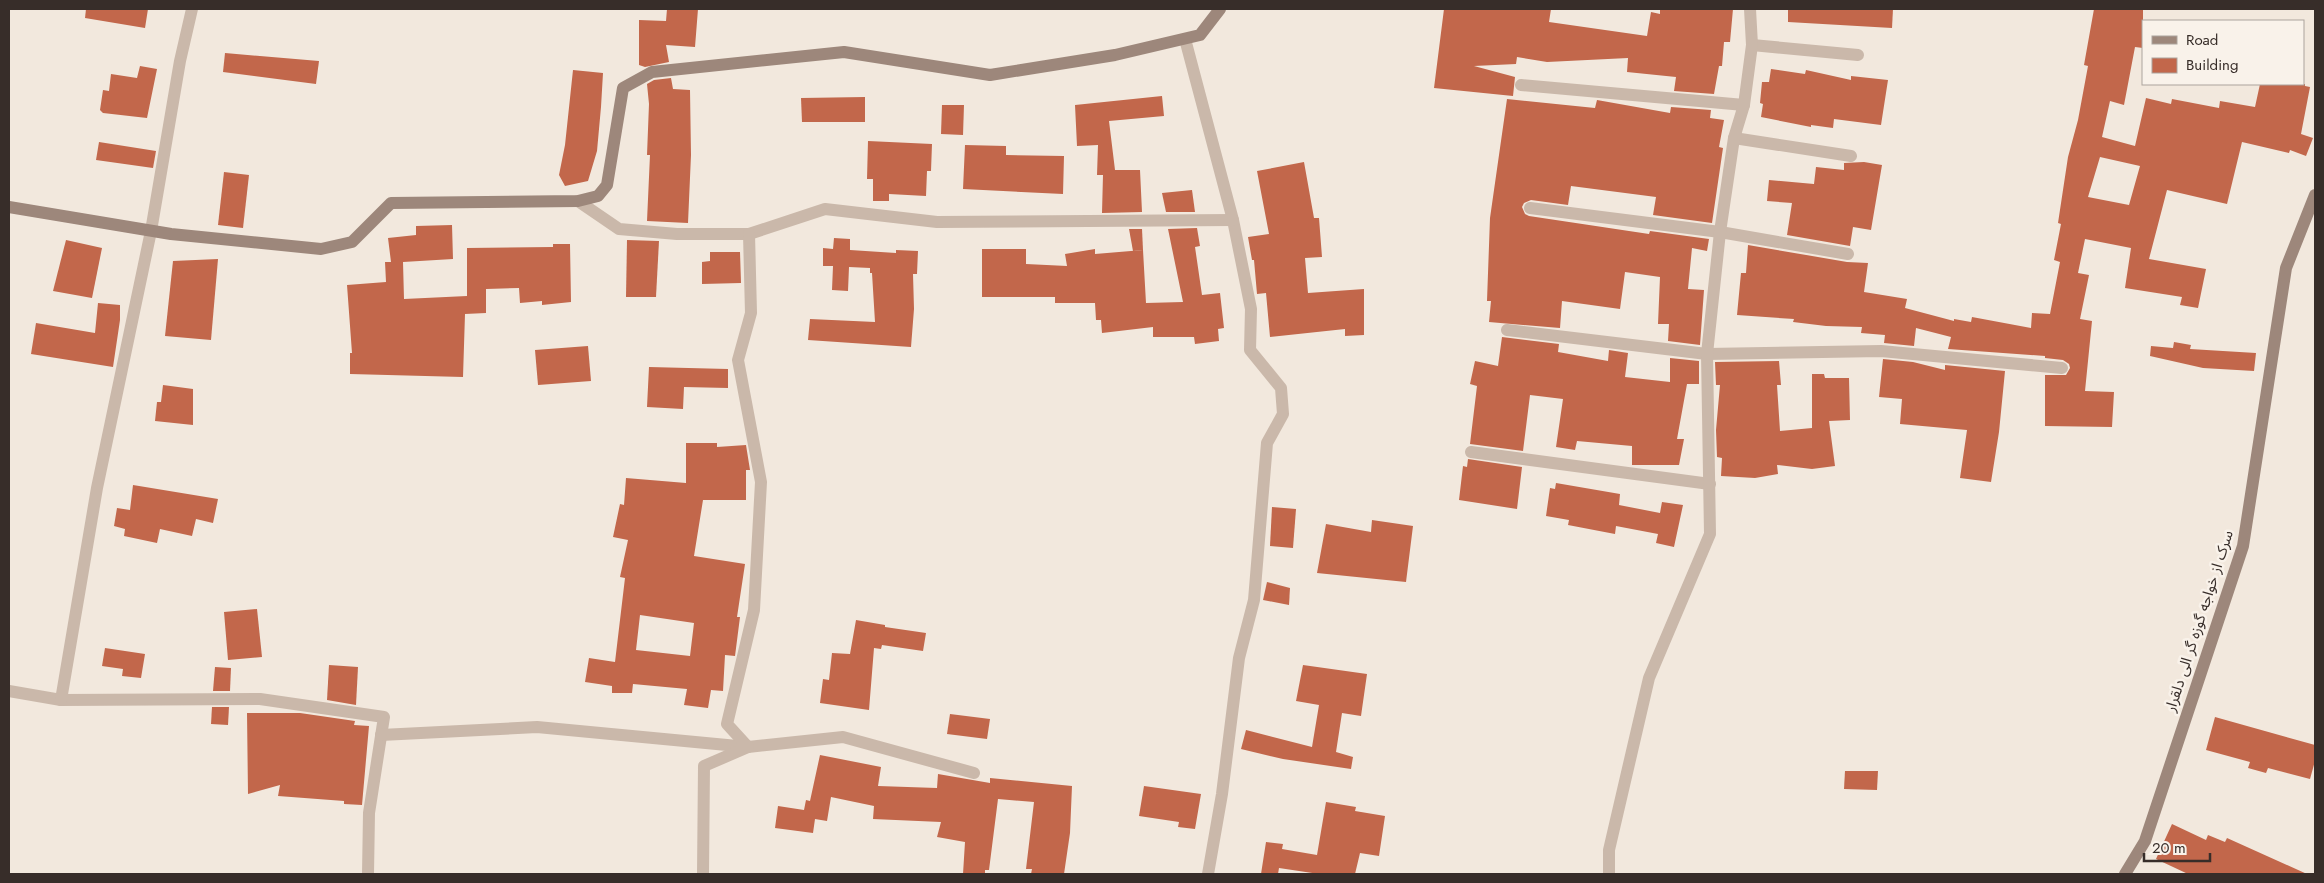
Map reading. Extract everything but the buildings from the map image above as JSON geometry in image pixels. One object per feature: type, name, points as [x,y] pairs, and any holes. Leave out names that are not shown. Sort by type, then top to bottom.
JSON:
[{"type":"street","points":[[62,700],[97,488],[150,231],[180,61],[192,9]]},
{"type":"street","points":[[9,207],[150,231],[320,249],[352,242],[391,203],[578,201],[598,196],[607,185],[623,88],[652,72],[844,52],[990,75],[1116,55],[1200,35],[1220,9]]},
{"type":"street","points":[[1609,874],[1609,850],[1648,678],[1710,534],[1707,354],[1720,232],[1734,138],[1744,105],[1752,45],[1750,9]]},
{"type":"street","points":[[1185,39],[1232,220],[1251,309],[1250,350],[1281,388],[1282,414],[1267,443],[1254,600],[1239,658],[1222,794],[1208,874]]},
{"type":"street","points":[[1752,45],[1858,54]]},
{"type":"street","points":[[1521,85],[1744,105]]},
{"type":"street","points":[[1734,138],[1851,156]]},
{"type":"street","name":"سرک از خواجه گوزه گر الی دلقرار","points":[[2125,874],[2145,841],[2243,546],[2286,268],[2315,194]]},
{"type":"street","points":[[578,201],[619,229],[677,234],[750,234],[825,209],[937,222],[1232,220]]},
{"type":"street","points":[[1530,208],[1720,232],[1848,254]]},
{"type":"street","points":[[748,747],[726,724],[754,610],[761,482],[738,360],[751,313],[750,234]]},
{"type":"street","points":[[1507,330],[1707,354],[1881,351],[2062,368]]},
{"type":"street","points":[[1471,452],[1710,484]]},
{"type":"street","points":[[9,691],[62,700],[260,699],[384,717],[369,813],[368,874]]},
{"type":"street","points":[[381,735],[537,727],[748,747],[843,737],[974,774]]},
{"type":"street","points":[[703,874],[704,766],[748,747]]}]
